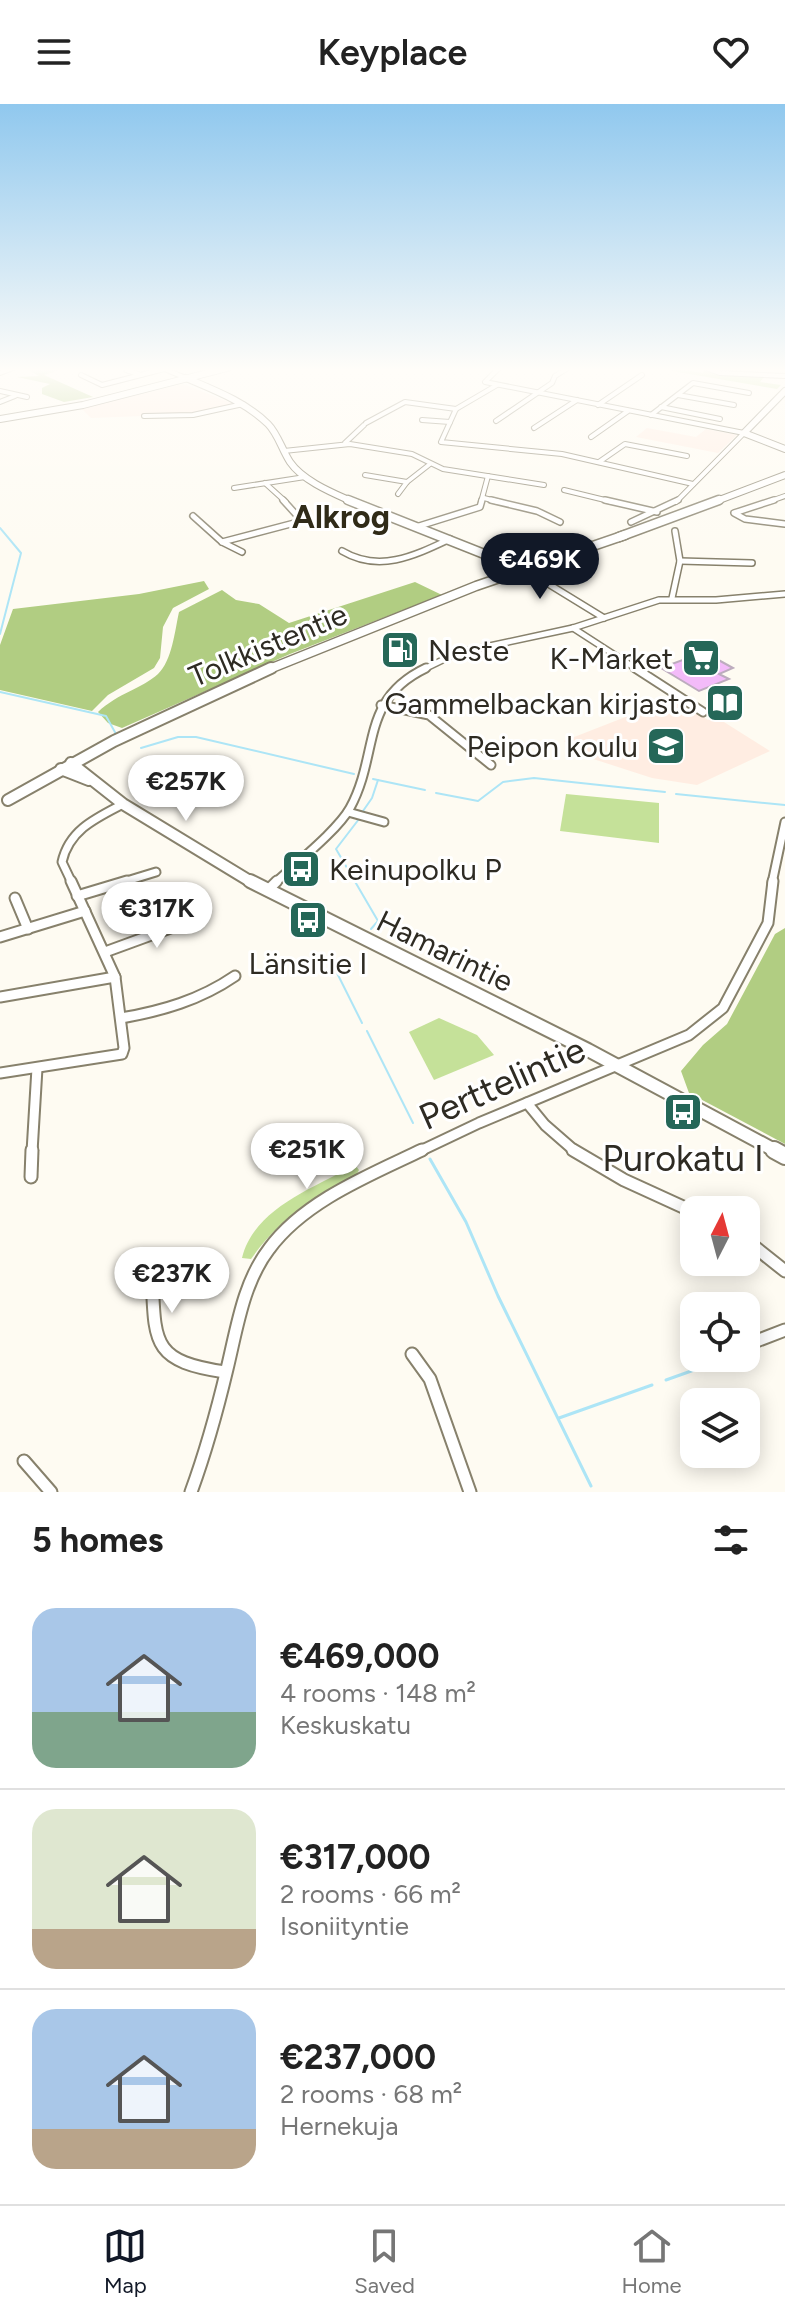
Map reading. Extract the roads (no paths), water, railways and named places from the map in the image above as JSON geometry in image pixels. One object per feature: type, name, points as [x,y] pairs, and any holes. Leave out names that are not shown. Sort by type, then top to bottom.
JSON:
[{"type":"street","points":[[274,433],[292,465],[305,477],[350,502],[503,561],[604,618]]},
{"type":"street","points":[[345,443],[356,433]]},
{"type":"street","points":[[444,433],[440,441],[444,444],[562,454],[693,484]]},
{"type":"street","points":[[591,437],[597,433]]},
{"type":"street","points":[[631,522],[678,501],[744,433],[785,449]]},
{"type":"street","points":[[284,451],[345,443],[409,453],[430,464],[544,485]]},
{"type":"street","points":[[599,462],[625,444],[687,456]]},
{"type":"street","points":[[398,494],[407,482],[430,464]]},
{"type":"street","name":"Tolkkistentie","points":[[4,803],[68,767],[124,741],[132,733],[297,656],[785,473]]},
{"type":"street","points":[[365,475],[407,482]]},
{"type":"street","points":[[416,527],[478,508],[484,498],[488,476]]},
{"type":"street","points":[[234,488],[305,477]]},
{"type":"street","points":[[222,542],[302,521],[298,513],[265,483]]},
{"type":"street","points":[[564,490],[659,512]]},
{"type":"street","points":[[785,496],[734,513],[745,519],[785,524]]},
{"type":"street","points":[[484,498],[537,511],[560,522]]},
{"type":"street","points":[[193,516],[222,542],[242,552]]},
{"type":"street","points":[[672,598],[680,561],[675,531]]},
{"type":"street","points":[[342,551],[360,561],[396,561],[450,539]]},
{"type":"street","points":[[680,561],[752,563]]},
{"type":"street","points":[[267,891],[348,812],[361,785],[381,705],[411,675],[448,657],[573,628],[642,604],[672,598],[716,600],[785,594]]},
{"type":"street","points":[[573,628],[703,712]]},
{"type":"street","points":[[381,705],[429,715],[491,765]]},
{"type":"street","name":"Hamarintie","points":[[68,767],[267,891],[613,1064],[785,1156]]},
{"type":"street","points":[[0,1073],[122,1054],[124,1048],[115,977],[62,862],[65,850],[79,830],[123,804]]},
{"type":"street","points":[[348,812],[384,822]]},
{"type":"street","name":"Perttelintie","points":[[191,1492],[208,1447],[246,1290],[269,1248],[290,1225],[323,1201],[367,1176],[613,1064],[689,1035],[728,1001],[768,923],[775,859],[785,822]]},
{"type":"street","points":[[77,896],[156,872]]},
{"type":"street","points":[[15,898],[28,929]]},
{"type":"street","points":[[0,937],[85,911]]},
{"type":"street","points":[[105,952],[198,918]]},
{"type":"street","points":[[121,1018],[173,1005],[235,976]]},
{"type":"street","points":[[0,997],[115,977]]},
{"type":"street","points":[[31,1177],[37,1068]]},
{"type":"street","points":[[527,1103],[545,1128],[571,1151],[609,1176],[680,1206]]},
{"type":"street","points":[[760,1251],[785,1271]]},
{"type":"street","points":[[152,1275],[154,1316],[162,1353],[169,1359],[225,1372]]},
{"type":"street","points":[[760,1340],[785,1330]]},
{"type":"street","points":[[412,1354],[430,1379],[470,1492]]},
{"type":"street","points":[[24,1461],[51,1492]]},
{"type":"waterway","points":[[0,528],[21,553],[0,634]]},
{"type":"waterway","points":[[0,692],[106,716],[116,734]]},
{"type":"waterway","points":[[141,748],[178,737],[196,737],[354,774]]},
{"type":"waterway","points":[[436,793],[478,801],[503,782],[534,778],[665,792]]},
{"type":"waterway","points":[[373,779],[378,780]]},
{"type":"waterway","points":[[363,811],[372,798],[378,780]]},
{"type":"waterway","points":[[378,780],[425,790]]},
{"type":"waterway","points":[[676,794],[785,805]]},
{"type":"waterway","points":[[359,819],[336,849],[378,921],[371,929]]},
{"type":"waterway","points":[[329,957],[362,1023]]},
{"type":"waterway","points":[[367,1031],[413,1123]]},
{"type":"waterway","points":[[430,1159],[466,1222],[498,1296],[591,1486]]},
{"type":"waterway","points":[[666,1380],[688,1372]]},
{"type":"waterway","points":[[559,1418],[652,1385]]},
{"type":"place","name":"Neste","points":[[400,650]]},
{"type":"place","name":"K-Market","points":[[701,658]]},
{"type":"place","name":"Gammelbackan kirjasto","points":[[725,703]]},
{"type":"place","name":"Peipon koulu","points":[[666,746]]},
{"type":"place","name":"Keinupolku P","points":[[301,869]]},
{"type":"place","name":"Länsitie I","points":[[308,920]]},
{"type":"place","name":"Purokatu I","points":[[683,1112]]},
{"type":"district","name":"Alkrog","points":[[341,517]]}]
